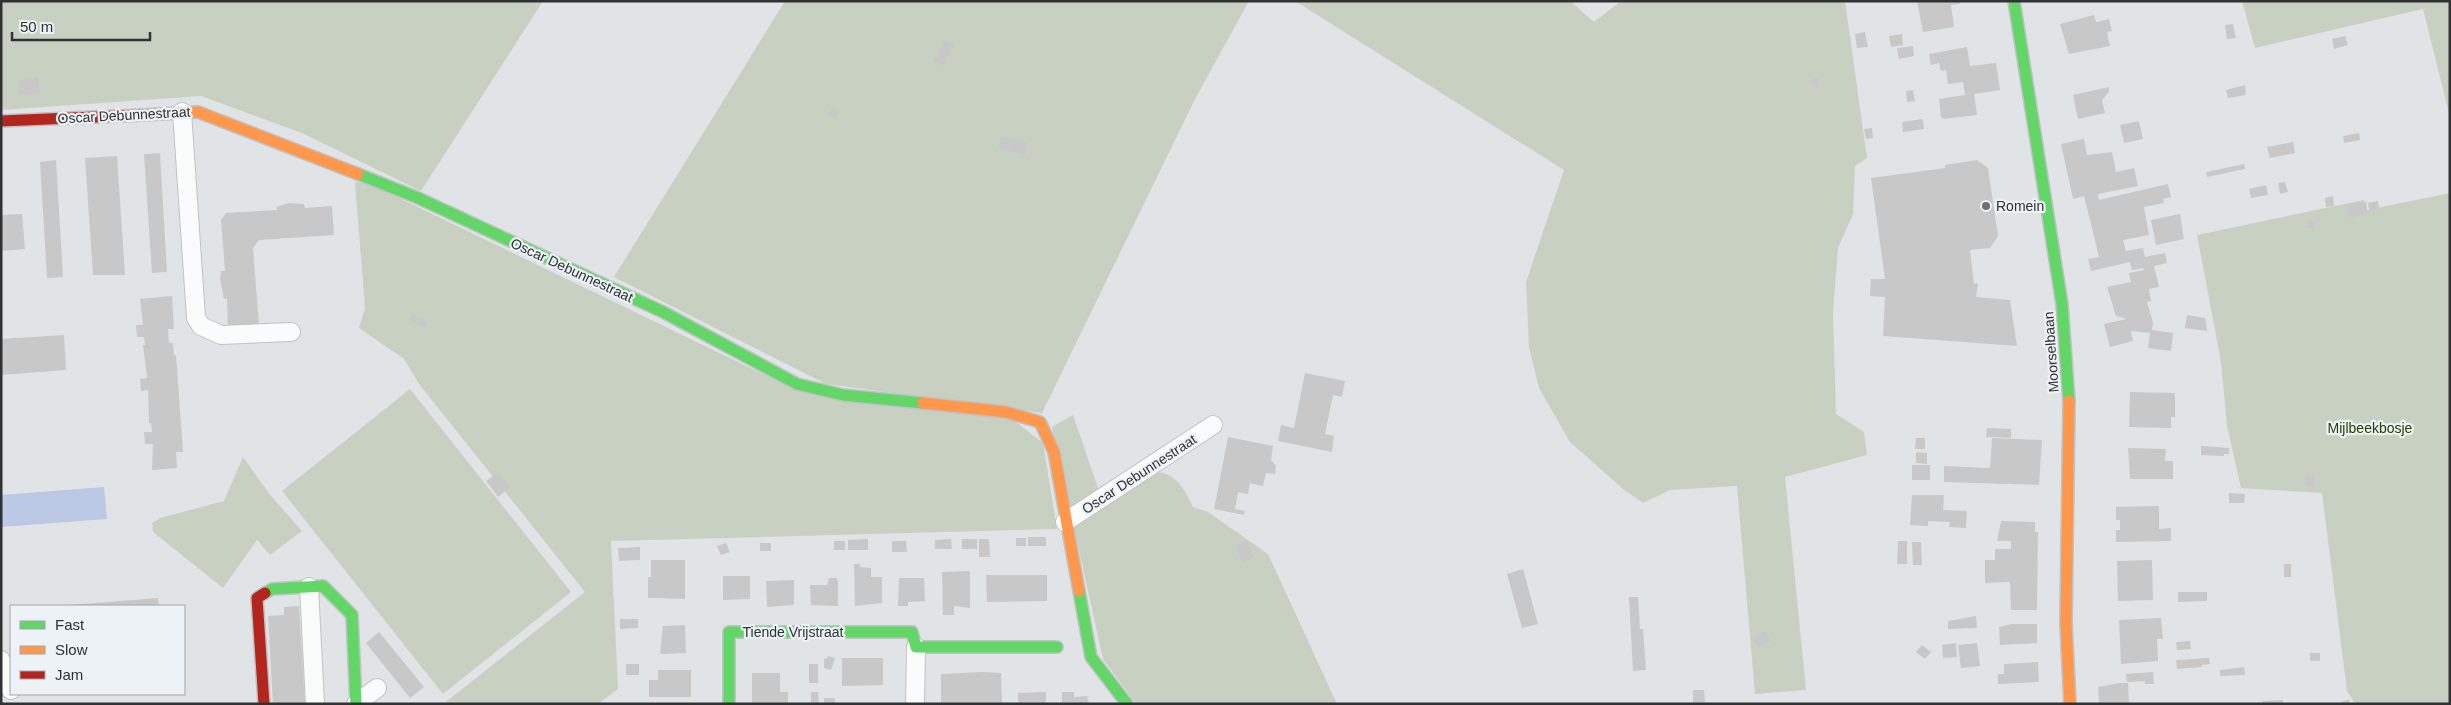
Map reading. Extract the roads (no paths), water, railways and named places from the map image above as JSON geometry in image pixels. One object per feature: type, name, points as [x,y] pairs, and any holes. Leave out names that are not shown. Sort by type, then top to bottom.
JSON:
[{"type":"street","name":"Moorselbaan","points":[[2014,1],[2028,78],[2064,317],[2069,386],[2064,573],[2066,666],[2070,704]]},
{"type":"street","points":[[182,112],[196,318],[201,326],[221,335],[291,332]]},
{"type":"street","name":"Oscar Debunnestraat","points":[[1,121],[198,112],[416,198],[663,312],[797,384],[843,395],[1006,412],[1040,422],[1054,452],[1065,522],[1091,658],[1128,704]]},
{"type":"street","name":"Oscar Debunnestraat","points":[[1065,522],[1213,426]]},
{"type":"street","points":[[264,704],[257,598],[272,590],[323,586],[352,615],[356,704]]},
{"type":"street","points":[[309,587],[315,704]]},
{"type":"street","name":"Tiende Vrijstraat","points":[[729,704],[729,632],[912,632],[916,647]]},
{"type":"street","points":[[915,704],[916,647],[1057,647]]},
{"type":"street","points":[[1,660],[10,687]]},
{"type":"street","points":[[356,704],[377,688]]},
{"type":"water","points":[[104,487],[107,519],[1,527],[1,495]]},
{"type":"place","name":"Romein","points":[[1986,206]]},
{"type":"park label","name":"Mijlbeekbosje","points":[[2370,428]]}]
